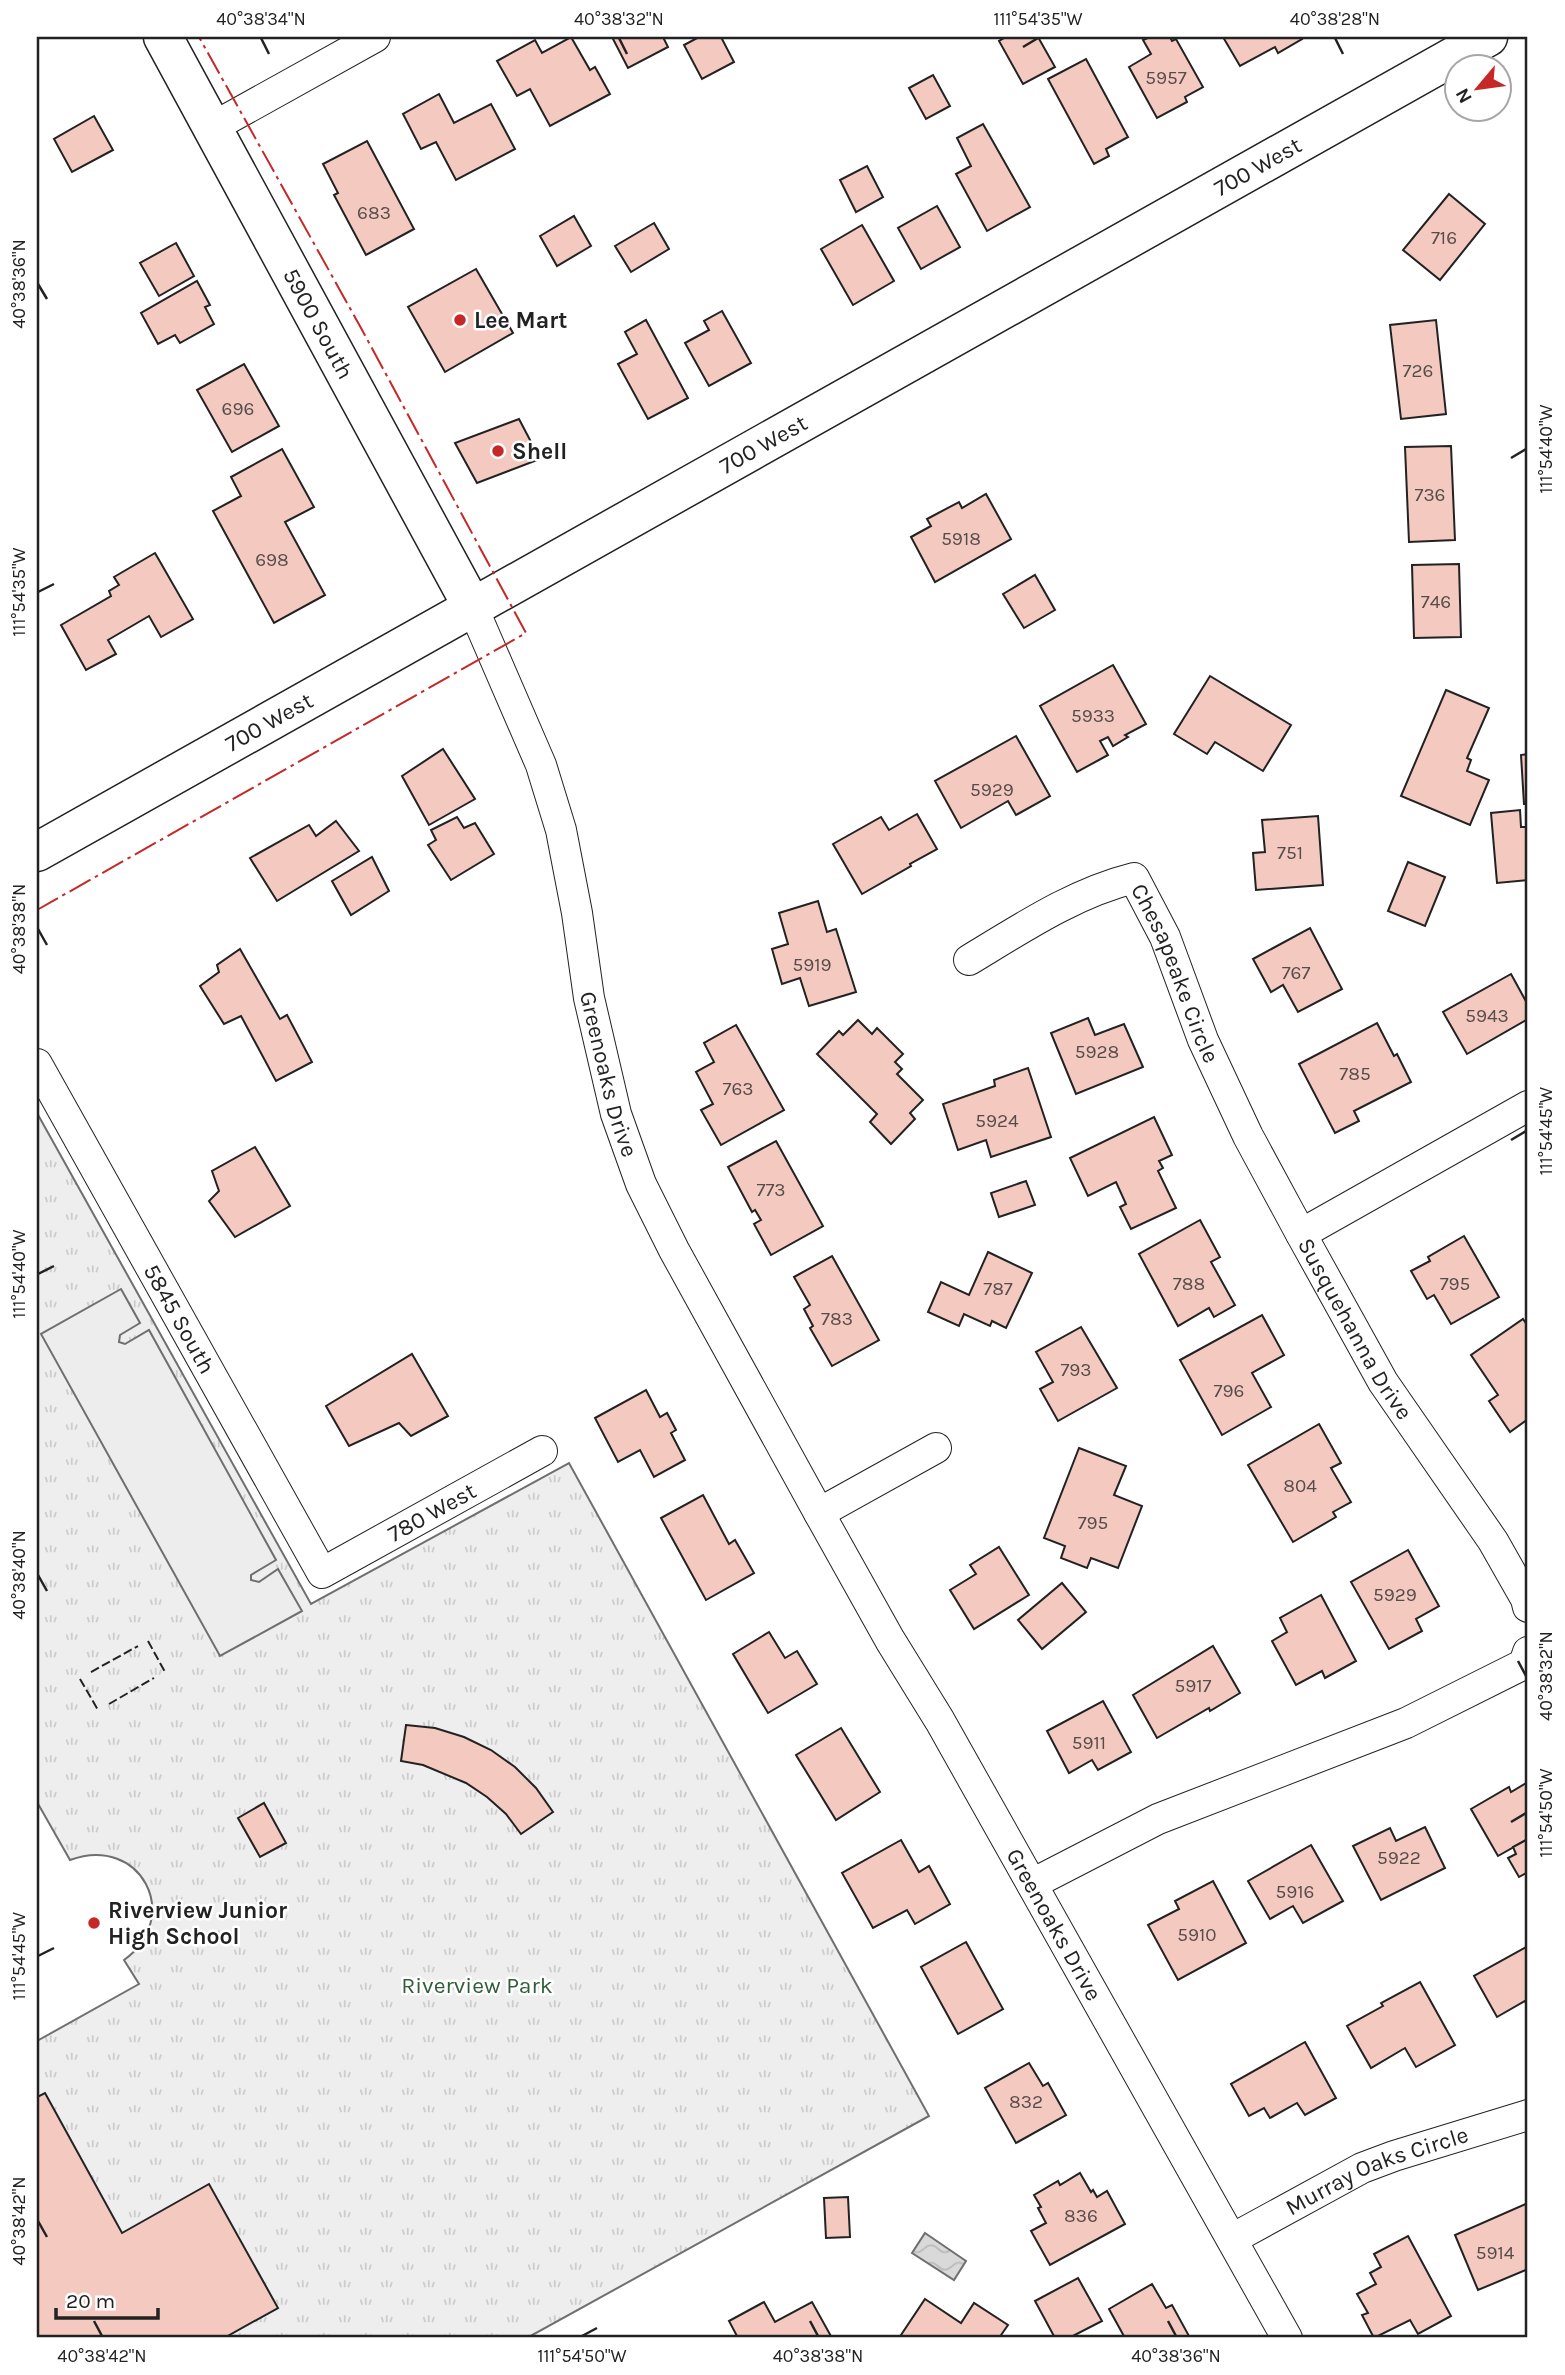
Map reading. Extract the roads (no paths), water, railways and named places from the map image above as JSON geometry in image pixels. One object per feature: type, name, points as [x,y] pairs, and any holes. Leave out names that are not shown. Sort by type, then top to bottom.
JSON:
[{"type":"main road","name":"5900 South","points":[[163,37],[473,608]]},
{"type":"main road","name":"700 West","points":[[37,852],[1488,37]]},
{"type":"street","points":[[213,127],[375,37]]},
{"type":"street","name":"Greenoaks Drive","points":[[473,608],[541,765],[561,830],[589,998],[616,1114],[641,1184],[674,1250],[819,1513],[1032,1884],[1287,2338]]},
{"type":"street","name":"Chesapeake Circle","points":[[969,960],[1080,896],[1105,885],[1134,878],[1165,937],[1203,1040],[1248,1136],[1301,1234]]},
{"type":"street","name":"5845 South","points":[[37,1064],[322,1573]]},
{"type":"street","name":"Susquehanna Drive","points":[[1528,1107],[1301,1234],[1383,1382],[1493,1541],[1527,1599],[1528,1607]]},
{"type":"street","points":[[819,1513],[936,1448]]},
{"type":"street","name":"780 West","points":[[322,1573],[542,1451]]},
{"type":"street","points":[[1032,1884],[1158,1819],[1406,1723],[1524,1664],[1528,1652]]},
{"type":"street","name":"Murray Oaks Circle","points":[[1232,2239],[1362,2168],[1528,2115]]},
{"type":"water","points":[[925,2233],[966,2261],[954,2280],[912,2253]]},
{"type":"place","name":"Lee Mart","points":[[460,320]]},
{"type":"place","name":"Shell","points":[[498,451]]},
{"type":"place","name":"Riverview Junior High School","points":[[94,1923]]},
{"type":"park label","name":"Riverview Park","points":[[477,1985]]}]
